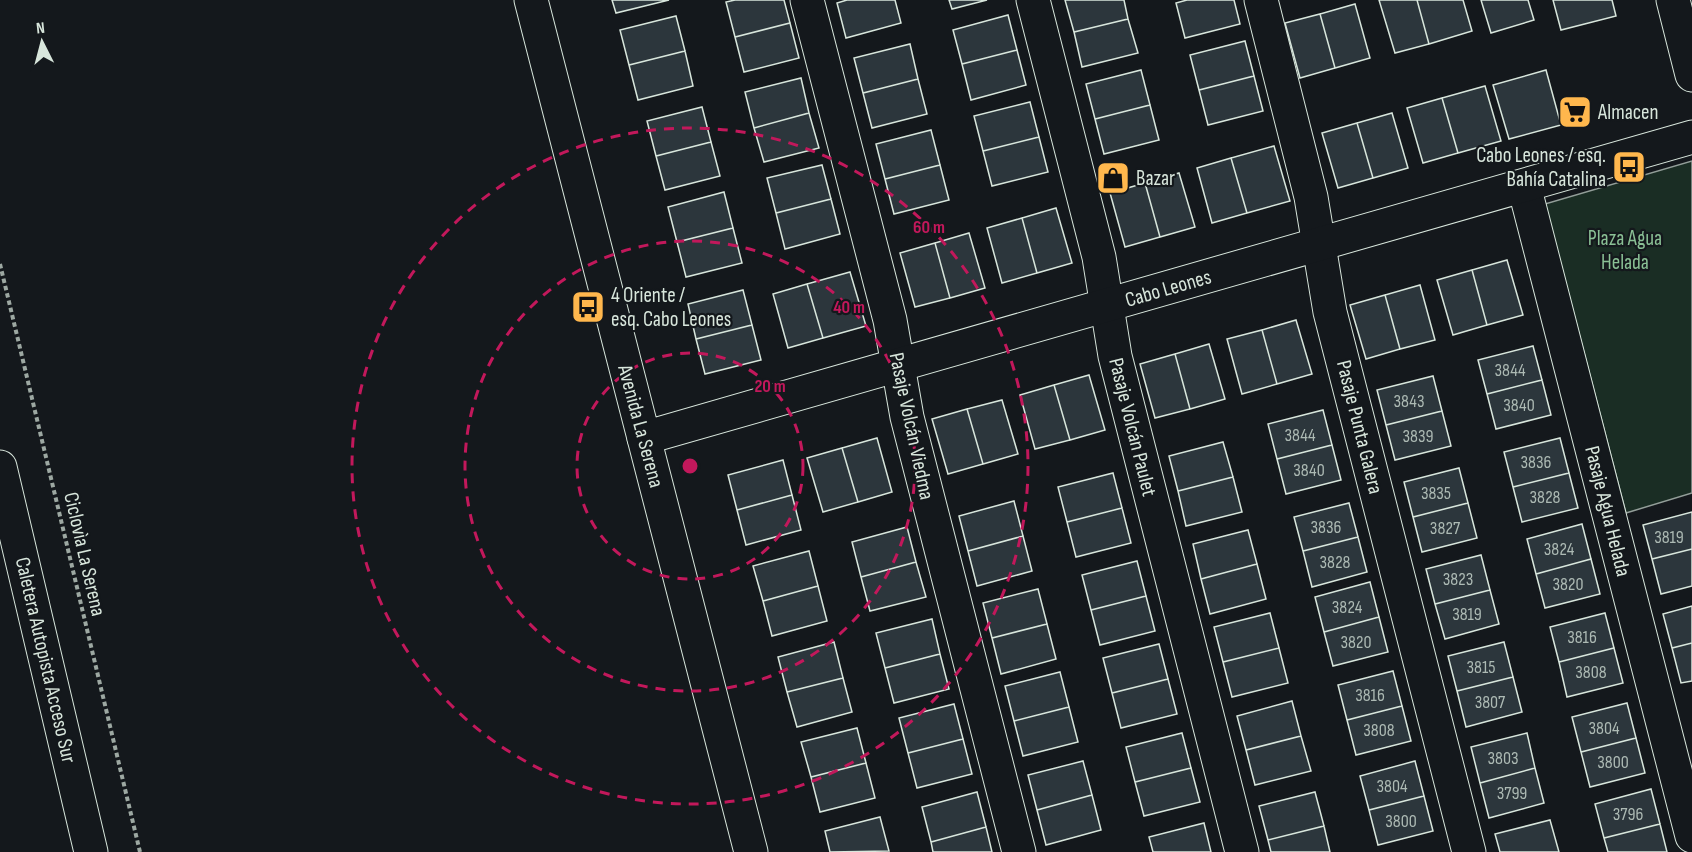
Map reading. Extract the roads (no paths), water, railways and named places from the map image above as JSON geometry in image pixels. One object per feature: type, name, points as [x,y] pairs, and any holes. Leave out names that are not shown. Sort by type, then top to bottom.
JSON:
[{"type":"street","name":"Avenida La Serena","points":[[531,0],[751,852]]},
{"type":"street","name":"Pasaje Volcán Viedma","points":[[807,0],[890,320],[910,428],[1019,852]]},
{"type":"street","name":"Pasaje Volcán Paulet","points":[[1033,0],[1099,257],[1115,356],[1242,852]]},
{"type":"street","points":[[1673,0],[1692,75]]},
{"type":"street","name":"Pasaje Punta Galera","points":[[1268,2],[1311,197],[1330,312],[1469,852]]},
{"type":"street","name":"Cabo Leones","points":[[644,438],[1692,138]]},
{"type":"street","name":"Pasaje Agua Helada","points":[[1524,186],[1692,836]]},
{"type":"street","name":"Caletera Autopista Acceso Sur","points":[[0,467],[91,852]]},
{"type":"place","name":"Almacen","points":[[1575,112]]},
{"type":"place","name":"Cabo Leones / esq. Bahía Catalina","points":[[1629,167]]},
{"type":"place","name":"Bazar","points":[[1113,178]]},
{"type":"place","name":"4 Oriente / esq. Cabo Leones","points":[[588,307]]},
{"type":"park label","name":"Plaza Agua Helada","points":[[1625,250]]}]
